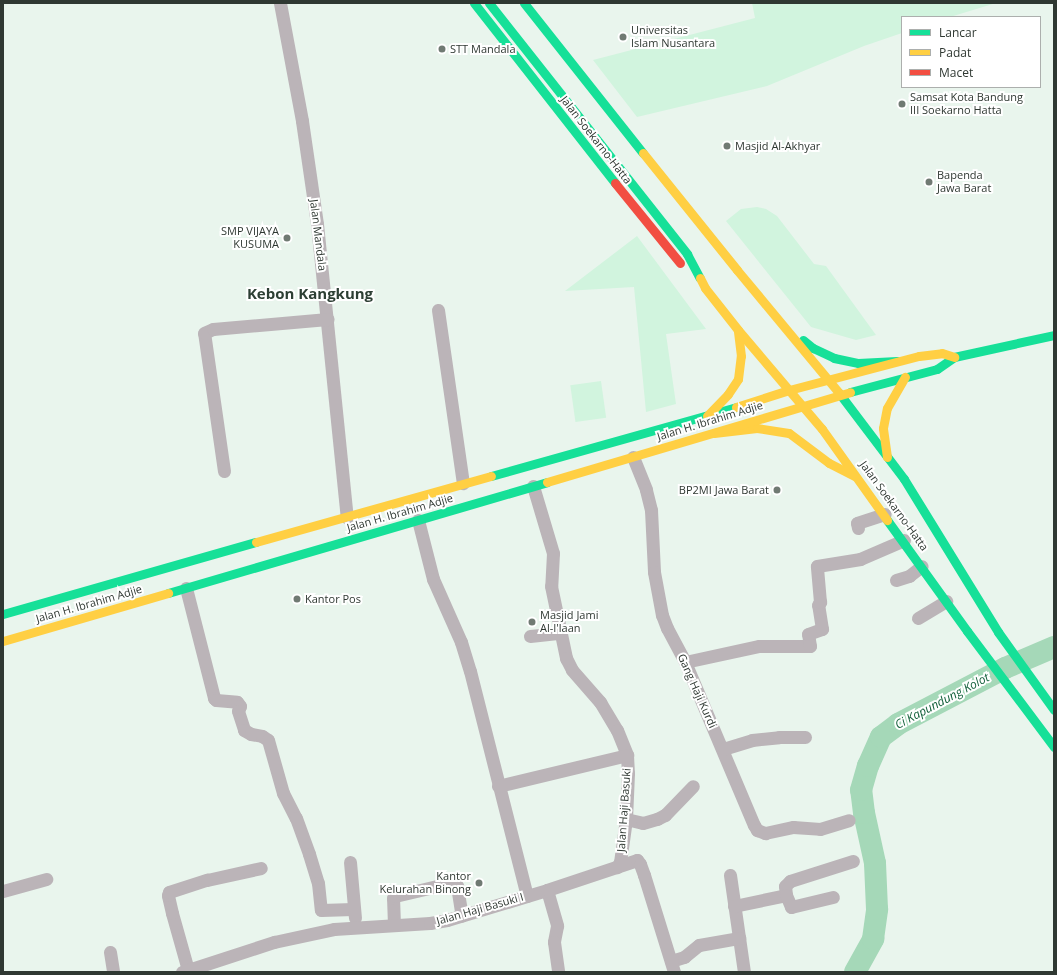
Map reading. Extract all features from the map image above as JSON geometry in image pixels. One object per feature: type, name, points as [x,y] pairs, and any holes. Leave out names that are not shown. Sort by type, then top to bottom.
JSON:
[{"type":"main road","name":"Jalan Soekarno-Hatta","points":[[474,3],[592,155],[680,262],[705,288],[738,330],[822,429],[904,540],[979,647],[1054,747]]},
{"type":"main road","name":"Jalan Soekarno-Hatta","points":[[489,3],[687,254],[705,288]]},
{"type":"main road","name":"Jalan Soekarno-Hatta","points":[[524,3],[737,270],[841,394],[904,479],[927,514],[998,632],[1054,710]]},
{"type":"main road","name":"Jalan Soekarno-Hatta","points":[[536,3],[720,237],[737,270]]},
{"type":"main road","points":[[770,309],[813,348],[834,358],[858,363],[897,361],[942,353],[954,357],[1054,335]]},
{"type":"main road","points":[[707,416],[728,394],[738,379],[741,356],[738,330]]},
{"type":"main road","name":"Jalan H. Ibrahim Adjie","points":[[3,614],[181,575],[418,520],[714,433],[803,405],[937,369],[954,357]]},
{"type":"main road","name":"Jalan H. Ibrahim Adjie","points":[[3,642],[181,575],[347,517],[637,434],[707,416],[789,390],[897,361]]},
{"type":"main road","points":[[887,458],[883,428],[887,408],[905,377]]},
{"type":"main road","points":[[714,433],[757,428],[789,434],[829,462],[858,478]]},
{"type":"street","name":"Jalan Mandala","points":[[280,3],[304,136],[328,319],[330,362],[347,517]]},
{"type":"street","points":[[438,310],[463,483]]},
{"type":"street","points":[[224,471],[204,333],[213,329],[328,319]]},
{"type":"street","name":"Gang Haji Kurdi","points":[[633,457],[646,490],[651,510],[654,572],[662,615],[667,628],[685,662],[723,749],[754,826],[761,833],[793,827],[820,829],[849,820]]},
{"type":"street","name":"Jalan Haji Basuki","points":[[533,486],[553,554],[551,586],[566,658],[572,670],[600,702],[617,730],[627,755],[628,773],[626,819],[620,862],[617,867]]},
{"type":"street","points":[[858,528],[857,523],[885,514]]},
{"type":"street","points":[[418,520],[433,580],[461,642],[527,896]]},
{"type":"street","points":[[685,662],[759,646],[810,646],[808,634],[822,630],[818,605],[820,602],[817,566],[860,559],[904,540]]},
{"type":"street","points":[[896,580],[909,576],[922,566]]},
{"type":"street","points":[[181,575],[214,698],[216,700],[237,702],[240,706],[238,711],[244,730],[251,734],[262,736],[268,740],[283,793],[296,818],[309,854],[318,883],[321,910],[353,909]]},
{"type":"street","points":[[918,618],[946,601]]},
{"type":"street","points":[[530,636],[560,632]]},
{"type":"street","points":[[723,749],[752,740],[805,737]]},
{"type":"street","points":[[498,786],[627,755]]},
{"type":"street","points":[[626,819],[643,823],[657,819],[665,815],[693,786]]},
{"type":"street","name":"Jalan Haji Basuki I","points":[[185,971],[274,942],[334,929],[430,924],[462,916],[547,890],[637,860],[639,861],[673,966]]},
{"type":"street","points":[[833,898],[791,907],[786,895],[785,886],[790,881],[853,861]]},
{"type":"street","points":[[350,862],[353,909],[356,928]]},
{"type":"street","points":[[185,971],[168,895],[169,892],[207,880],[261,868]]},
{"type":"street","points":[[730,875],[744,972]]},
{"type":"street","points":[[3,891],[46,879]]},
{"type":"street","points":[[394,925],[395,896],[450,883],[457,886],[462,916]]},
{"type":"street","points":[[547,890],[557,928],[554,942],[558,972]]},
{"type":"street","points":[[734,906],[786,895]]},
{"type":"street","points":[[673,966],[699,945],[739,938]]},
{"type":"street","points":[[110,952],[113,972]]},
{"type":"green space","points":[[752,3],[996,3],[953,16],[901,16],[901,33],[864,46],[767,86],[637,117],[593,60],[755,18]]},
{"type":"green space","points":[[757,207],[766,209],[777,216],[814,264],[826,266],[876,335],[856,340],[811,327],[726,221],[741,209]]},
{"type":"green space","points":[[637,236],[706,329],[666,334],[676,404],[646,412],[634,287],[565,291]]},
{"type":"green space","points":[[601,381],[606,418],[575,422],[570,385]]},
{"type":"waterway","name":"Ci Kapundung Kolot","points":[[855,972],[873,939],[877,909],[875,863],[864,813],[861,790],[868,766],[881,737],[898,724],[1005,668],[1054,647]]},
{"type":"traffic: fast","points":[[474,3],[615,183]]},
{"type":"traffic: fast","points":[[489,3],[687,254],[700,278]]},
{"type":"traffic: fast","points":[[524,3],[643,153]]},
{"type":"traffic: fast","points":[[850,392],[937,369],[954,357],[1054,335]]},
{"type":"traffic: fast","points":[[803,340],[813,348],[834,358],[858,363],[897,361]]},
{"type":"traffic: fast","points":[[839,393],[904,479],[998,632],[1054,710]]},
{"type":"traffic: fast","points":[[491,476],[736,407]]},
{"type":"traffic: fast","points":[[168,593],[547,482]]},
{"type":"traffic: fast","points":[[887,520],[967,631],[1054,747]]},
{"type":"traffic: fast","points":[[3,614],[256,542]]},
{"type":"traffic: slow","points":[[643,153],[737,270],[839,393]]},
{"type":"traffic: slow","points":[[700,278],[705,288],[738,330],[822,429],[887,520]]},
{"type":"traffic: slow","points":[[707,416],[728,394],[738,379],[741,356],[738,330]]},
{"type":"traffic: slow","points":[[736,407],[789,390],[919,356],[942,353],[954,357]]},
{"type":"traffic: slow","points":[[887,457],[883,428],[887,408],[905,377]]},
{"type":"traffic: slow","points":[[547,482],[850,392]]},
{"type":"traffic: slow","points":[[714,433],[757,428],[789,433],[829,463],[854,476]]},
{"type":"traffic: slow","points":[[256,542],[491,476]]},
{"type":"traffic: slow","points":[[3,641],[168,593]]},
{"type":"traffic: jam","points":[[615,183],[680,263]]},
{"type":"place","name":"Universitas Islam Nusantara","points":[[623,37]]},
{"type":"place","name":"STT Mandala","points":[[442,49]]},
{"type":"place","name":"Samsat Kota Bandung III Soekarno Hatta","points":[[902,104]]},
{"type":"place","name":"Masjid Al-Akhyar","points":[[727,146]]},
{"type":"place","name":"Bapenda Jawa Barat","points":[[929,182]]},
{"type":"place","name":"SMP VIJAYA KUSUMA","points":[[287,238]]},
{"type":"place","name":"BP2MI Jawa Barat","points":[[777,490]]},
{"type":"place","name":"Kantor Pos","points":[[297,599]]},
{"type":"place","name":"Masjid Jami Al-I'laan","points":[[532,622]]},
{"type":"place","name":"Kantor Kelurahan Binong","points":[[479,883]]},
{"type":"district","name":"Kebon Kangkung","points":[[310,294]]}]
